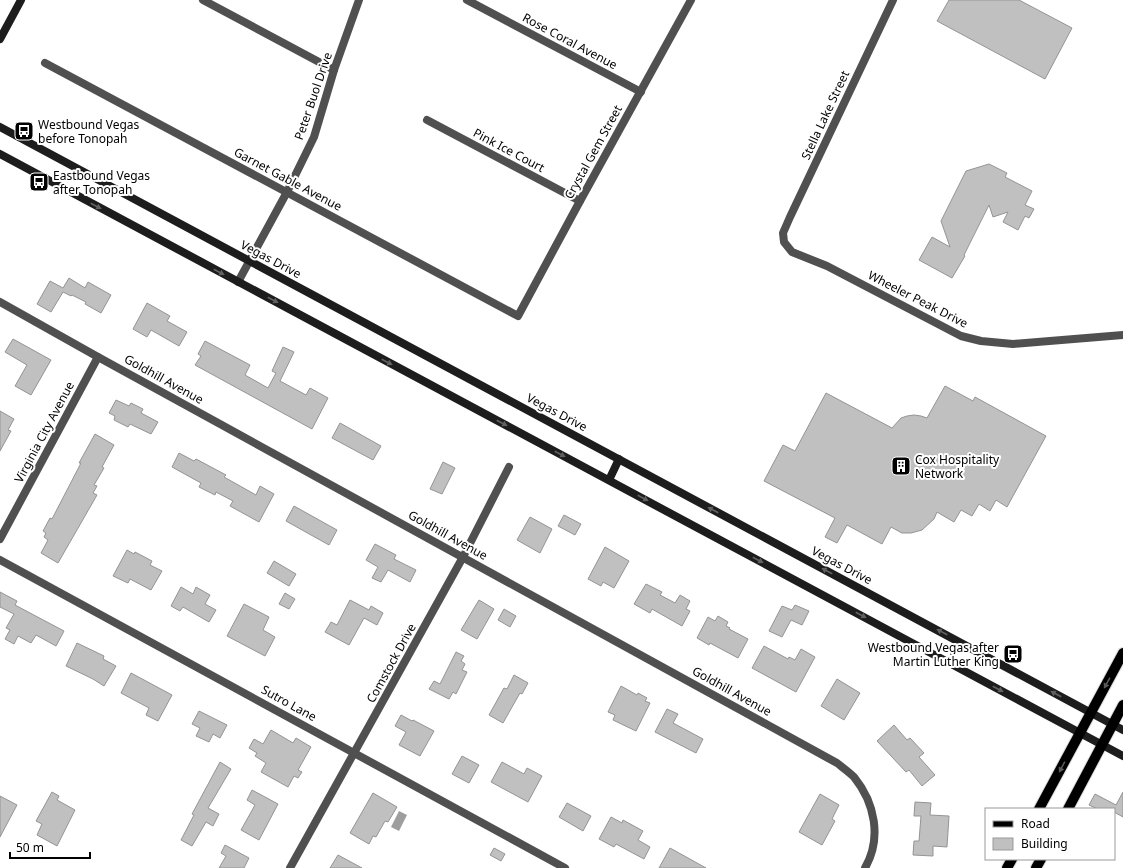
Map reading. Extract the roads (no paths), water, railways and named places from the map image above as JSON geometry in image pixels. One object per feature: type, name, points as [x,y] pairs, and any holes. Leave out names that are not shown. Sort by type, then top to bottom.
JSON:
[{"type":"main road","points":[[0,40],[21,0]]},
{"type":"main road","name":"Vegas Drive","points":[[0,127],[1123,730]]},
{"type":"main road","points":[[0,154],[1123,756]]},
{"type":"main road","points":[[609,480],[619,459]]},
{"type":"main road","points":[[1040,808],[1123,653]]},
{"type":"main road","points":[[1069,808],[1123,705]]},
{"type":"street","points":[[203,0],[334,70]]},
{"type":"street","name":"Peter Buol Drive","points":[[238,282],[287,192],[314,137],[334,70],[359,0]]},
{"type":"street","name":"Rose Coral Avenue","points":[[467,0],[640,92]]},
{"type":"street","name":"Crystal Gem Street","points":[[518,316],[691,0]]},
{"type":"street","name":"Stella Lake Street","points":[[784,242],[783,233],[790,217],[894,0]]},
{"type":"street","name":"Garnet Gable Avenue","points":[[45,63],[518,316]]},
{"type":"street","name":"Pink Ice Court","points":[[427,120],[580,201]]},
{"type":"street","name":"Wheeler Peak Drive","points":[[784,242],[792,252],[827,266],[961,336],[981,341],[1013,344],[1123,335]]},
{"type":"street","name":"Goldhill Avenue","points":[[0,302],[837,763],[853,776],[865,792],[874,818],[875,836],[872,851],[865,868]]},
{"type":"street","name":"Virginia City Avenue","points":[[0,539],[98,357]]},
{"type":"street","name":"Comstock Drive","points":[[290,868],[463,557],[509,467]]},
{"type":"street","name":"Sutro Lane","points":[[0,560],[565,868]]},
{"type":"place","name":"Westbound Vegas before Tonopah","points":[[24,131]]},
{"type":"place","name":"Eastbound Vegas after Tonopah","points":[[39,182]]},
{"type":"place","name":"Cox Hospitality Network","points":[[901,466]]},
{"type":"place","name":"Westbound Vegas after Martin Luther King","points":[[1013,654]]}]
